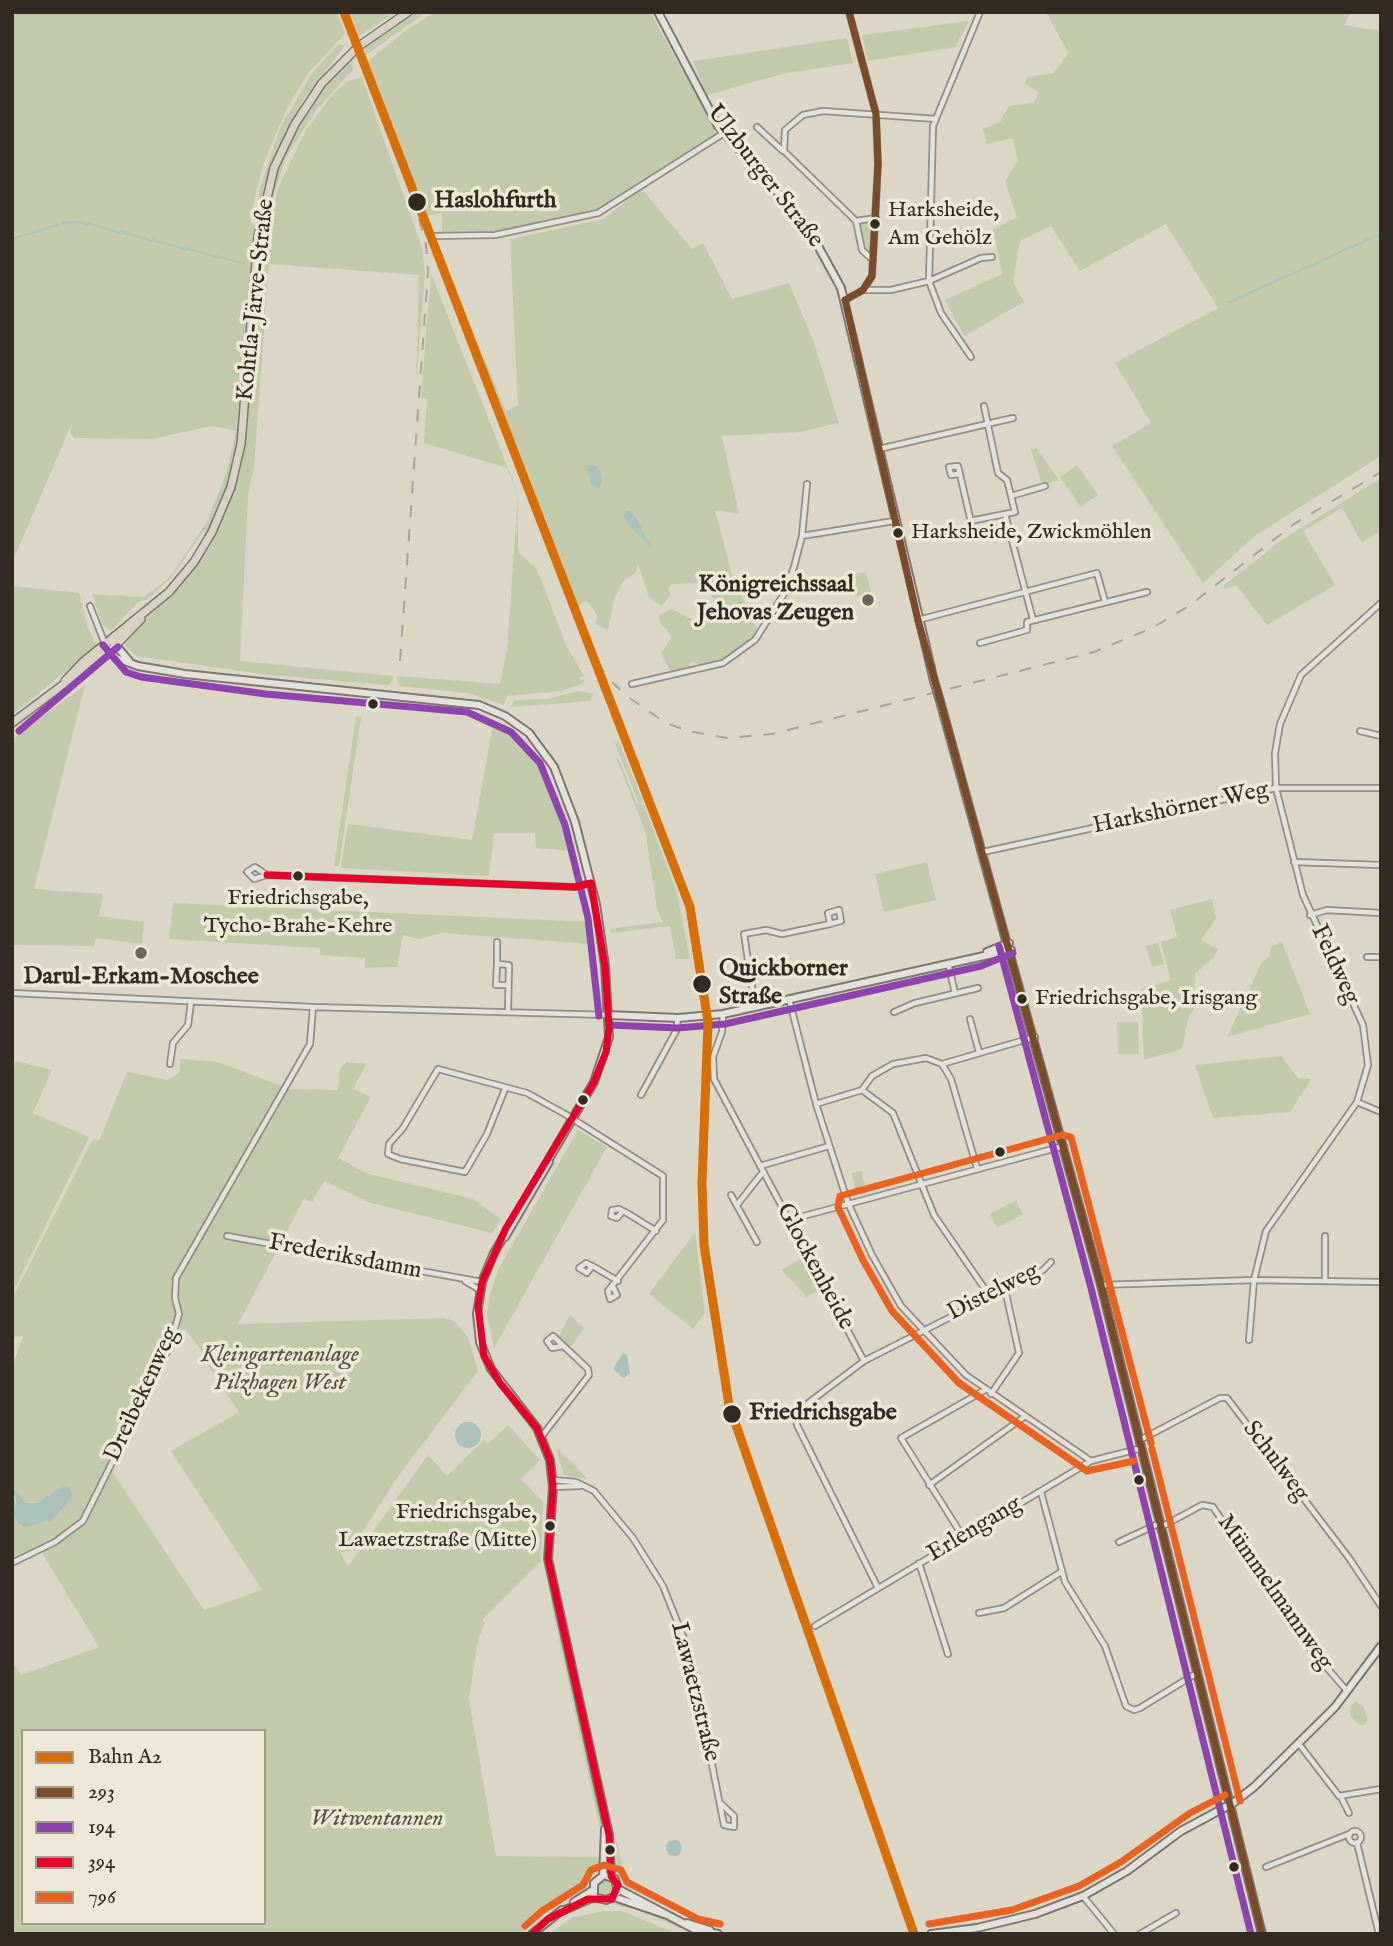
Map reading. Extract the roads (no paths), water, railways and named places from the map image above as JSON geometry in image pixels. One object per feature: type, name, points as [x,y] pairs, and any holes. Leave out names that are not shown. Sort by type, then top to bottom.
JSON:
[{"type":"main road","name":"Kohtla-Järve-Straße","points":[[12,723],[110,645],[169,592],[194,562],[212,532],[231,487],[243,435],[258,237],[269,184],[301,113],[342,61],[369,38],[408,12]]},
{"type":"main road","name":"Ulzburger Straße","points":[[658,12],[724,133],[806,224],[831,264],[845,300],[918,620],[1065,1146],[1262,1934]]},
{"type":"main road","points":[[110,645],[133,664],[267,684],[458,701],[491,709],[529,733],[549,757],[575,822],[591,883],[603,944],[609,1037],[602,1065],[494,1253],[482,1282],[477,1314],[484,1356],[500,1383],[542,1436],[551,1460],[553,1483],[548,1553],[606,1821],[611,1850],[611,1876],[618,1889],[664,1914]]},
{"type":"main road","points":[[609,1015],[678,1018],[723,1014],[1009,947]]},
{"type":"main road","points":[[931,1934],[1015,1920],[1083,1896],[1147,1857],[1195,1822],[1230,1804],[1254,1787],[1299,1744],[1348,1692],[1381,1646]]},
{"type":"main road","points":[[603,1875],[606,1821]]},
{"type":"main road","points":[[595,1893],[595,1881],[603,1875],[611,1876]]},
{"type":"main road","points":[[614,1897],[618,1889]]},
{"type":"main road","points":[[595,1893],[606,1900],[614,1897],[664,1914],[694,1930],[717,1933]]},
{"type":"main road","points":[[532,1934],[560,1912],[595,1893]]},
{"type":"street","points":[[849,12],[876,114],[876,218],[872,276],[863,290]]},
{"type":"street","points":[[971,358],[941,313],[929,281],[930,148],[936,118],[980,12]]},
{"type":"street","points":[[784,151],[783,136],[793,121],[813,113],[936,118]]},
{"type":"street","points":[[757,127],[856,221],[862,250],[873,260]]},
{"type":"street","points":[[434,236],[495,235],[598,213],[724,133]]},
{"type":"street","points":[[771,140],[783,136]]},
{"type":"street","points":[[856,221],[876,218]]},
{"type":"street","points":[[845,300],[863,290],[891,289],[929,281],[981,258],[992,257]]},
{"type":"street","points":[[970,521],[1015,512],[1007,480],[998,473],[984,406]]},
{"type":"street","points":[[878,449],[1013,418]]},
{"type":"street","points":[[960,474],[974,535]]},
{"type":"street","points":[[632,684],[723,663],[742,653],[755,640],[784,594],[802,536],[807,484]]},
{"type":"street","points":[[1011,496],[1045,486]]},
{"type":"street","points":[[1005,514],[1033,620]]},
{"type":"street","points":[[802,536],[894,521]]},
{"type":"street","points":[[918,620],[1097,573],[1105,602]]},
{"type":"street","points":[[980,643],[1027,630],[1027,622],[1033,620],[1147,592]]},
{"type":"street","name":"Feldweg","points":[[1249,1340],[1254,1280],[1266,1231],[1357,1102],[1368,1065],[1367,1037],[1310,915],[1294,862],[1276,788],[1275,753],[1280,724],[1301,675],[1381,603]]},
{"type":"street","points":[[90,606],[98,628],[110,645]]},
{"type":"street","points":[[1360,731],[1381,736]]},
{"type":"street","name":"Harkshörner Weg","points":[[983,852],[1276,788],[1381,788]]},
{"type":"street","points":[[1294,862],[1381,865]]},
{"type":"street","points":[[267,875],[575,887],[591,883]]},
{"type":"street","points":[[1310,915],[1327,910],[1381,913]]},
{"type":"street","points":[[755,1007],[744,934],[766,930],[782,934],[830,924]]},
{"type":"street","points":[[497,942],[496,985],[509,985]]},
{"type":"street","points":[[1367,957],[1381,957]]},
{"type":"street","points":[[947,963],[955,993]]},
{"type":"street","points":[[496,964],[509,965],[508,1012]]},
{"type":"street","points":[[894,1012],[915,1003],[978,988]]},
{"type":"street","points":[[12,993],[313,1007],[609,1015]]},
{"type":"street","points":[[789,999],[816,1104],[848,1203],[886,1281],[921,1330],[965,1376],[1091,1461]]},
{"type":"street","points":[[170,1064],[173,1043],[188,1025],[191,1002]]},
{"type":"street","name":"Dreibekenweg","points":[[12,1563],[55,1542],[83,1521],[169,1348],[179,1314],[175,1298],[176,1278],[310,1044],[313,1007]]},
{"type":"street","name":"Glockenheide","points":[[723,1014],[722,1032],[713,1058],[714,1079],[864,1361]]},
{"type":"street","points":[[641,1095],[677,1031],[678,1018]]},
{"type":"street","points":[[970,1019],[979,1052]]},
{"type":"street","points":[[816,1104],[862,1090],[873,1076],[895,1063],[926,1058],[942,1064],[1035,1037]]},
{"type":"street","points":[[942,1064],[951,1080],[977,1168]]},
{"type":"street","points":[[505,1089],[487,1134],[465,1172],[400,1159],[388,1154],[389,1144],[403,1128],[438,1069],[527,1093],[573,1119],[662,1174],[664,1215],[656,1231],[613,1287]]},
{"type":"street","points":[[862,1090],[893,1113],[923,1182],[934,1215],[989,1295]]},
{"type":"street","points":[[1357,1102],[1381,1112]]},
{"type":"street","points":[[760,1166],[830,1146]]},
{"type":"street","points":[[789,1220],[1065,1146]]},
{"type":"street","name":"Glockenheide","points":[[737,1205],[763,1172]]},
{"type":"street","name":"Glockenheide","points":[[731,1195],[757,1242]]},
{"type":"street","points":[[622,1211],[656,1231]]},
{"type":"street","name":"Frederiksdamm","points":[[227,1236],[464,1281],[482,1282]]},
{"type":"street","points":[[1325,1236],[1325,1281]]},
{"type":"street","name":"Distelweg","points":[[878,1588],[797,1424],[795,1413],[864,1361],[989,1295],[1043,1270],[1051,1262]]},
{"type":"street","points":[[592,1266],[618,1281]]},
{"type":"street","points":[[1101,1285],[1254,1280],[1381,1282]]},
{"type":"street","name":"Frederiksdamm","points":[[464,1281],[480,1290]]},
{"type":"street","points":[[990,1394],[1005,1377],[1018,1353],[1005,1289]]},
{"type":"street","points":[[542,1436],[589,1375],[588,1369],[563,1346]]},
{"type":"street","points":[[963,1537],[901,1439],[985,1390]]},
{"type":"street","name":"Schulweg","points":[[1140,1440],[1220,1398],[1227,1398],[1349,1558],[1381,1606]]},
{"type":"street","points":[[929,1485],[1024,1417]]},
{"type":"street","name":"Erlengang","points":[[814,1626],[1091,1461],[1142,1448]]},
{"type":"street","name":"Lawaetzstraße","points":[[553,1483],[584,1485],[600,1497],[633,1538],[675,1611],[692,1665],[724,1825],[734,1827],[734,1816],[720,1803]]},
{"type":"street","points":[[1041,1492],[1061,1572],[1105,1646],[1129,1709],[1140,1708],[1197,1673]]},
{"type":"street","name":"Mümmelmannweg","points":[[1119,1542],[1202,1505],[1213,1507],[1302,1639],[1348,1692]]},
{"type":"street","points":[[919,1563],[948,1654]]},
{"type":"street","points":[[979,1613],[1004,1608],[1061,1572]]},
{"type":"street","points":[[1299,1744],[1342,1797],[1349,1813]]},
{"type":"street","points":[[1342,1797],[1354,1791],[1381,1789]]},
{"type":"street","points":[[1266,1867],[1355,1831],[1360,1833],[1361,1837],[1357,1843],[1379,1934]]},
{"type":"street","points":[[1349,1834],[1352,1842],[1357,1843]]},
{"type":"street","points":[[1083,1896],[1114,1934]]},
{"type":"street","points":[[1140,1934],[1168,1915],[1176,1913]]},
{"type":"water","points":[[587,465],[594,465],[601,472],[602,482],[599,488],[591,485]]},
{"type":"water","points":[[625,512],[634,513],[651,547],[629,526],[624,517]]},
{"type":"water","points":[[623,1353],[627,1355],[630,1374],[623,1378],[613,1369]]},
{"type":"water","points":[[468,1422],[477,1426],[481,1435],[477,1444],[468,1448],[459,1444],[455,1435],[459,1426]]},
{"type":"water","points":[[12,1486],[26,1503],[37,1503],[63,1487],[71,1488],[72,1497],[52,1520],[26,1527],[17,1523],[14,1515],[16,1501]]},
{"type":"water","points":[[674,1840],[680,1842],[680,1854],[674,1856],[668,1854],[666,1848],[668,1842]]},
{"type":"waterway","points":[[62,223],[80,222],[243,263]]},
{"type":"waterway","points":[[12,239],[57,225]]},
{"type":"waterway","points":[[1229,302],[1381,234]]},
{"type":"railway","points":[[400,661],[428,272],[426,244],[419,219]]},
{"type":"railway","points":[[587,641],[599,666],[613,683],[628,697],[666,723],[688,731],[727,738],[772,734],[1094,652],[1152,628],[1189,606],[1294,524],[1381,472]]},
{"type":"rail line","name":"A2","points":[[344,12],[690,907],[708,1022],[702,1183],[704,1245],[729,1405],[914,1934]]},
{"type":"place","name":"Haslohfurth","points":[[417,202]]},
{"type":"place","name":"Harksheide, Am Gehölz","points":[[875,224]]},
{"type":"place","name":"Harksheide, Zwickmöhlen","points":[[898,533]]},
{"type":"place","name":"Königreichssaal Jehovas Zeugen","points":[[868,600]]},
{"type":"place","name":"Friedrichsgabe, Tycho-Brahe-Kehre","points":[[298,876]]},
{"type":"place","name":"Darul-Erkam-Moschee","points":[[141,953]]},
{"type":"place","name":"Quickborner Straße","points":[[702,984]]},
{"type":"place","name":"Friedrichsgabe, Irisgang","points":[[1022,999]]},
{"type":"place","name":"Friedrichsgabe","points":[[732,1414]]},
{"type":"place","name":"Friedrichsgabe, Lawaetzstraße (Mitte)","points":[[550,1526]]},
{"type":"park label","name":"Kleingartenanlage Pilzhagen West","points":[[280,1370]]},
{"type":"park label","name":"Witwentannen","points":[[377,1820]]}]
